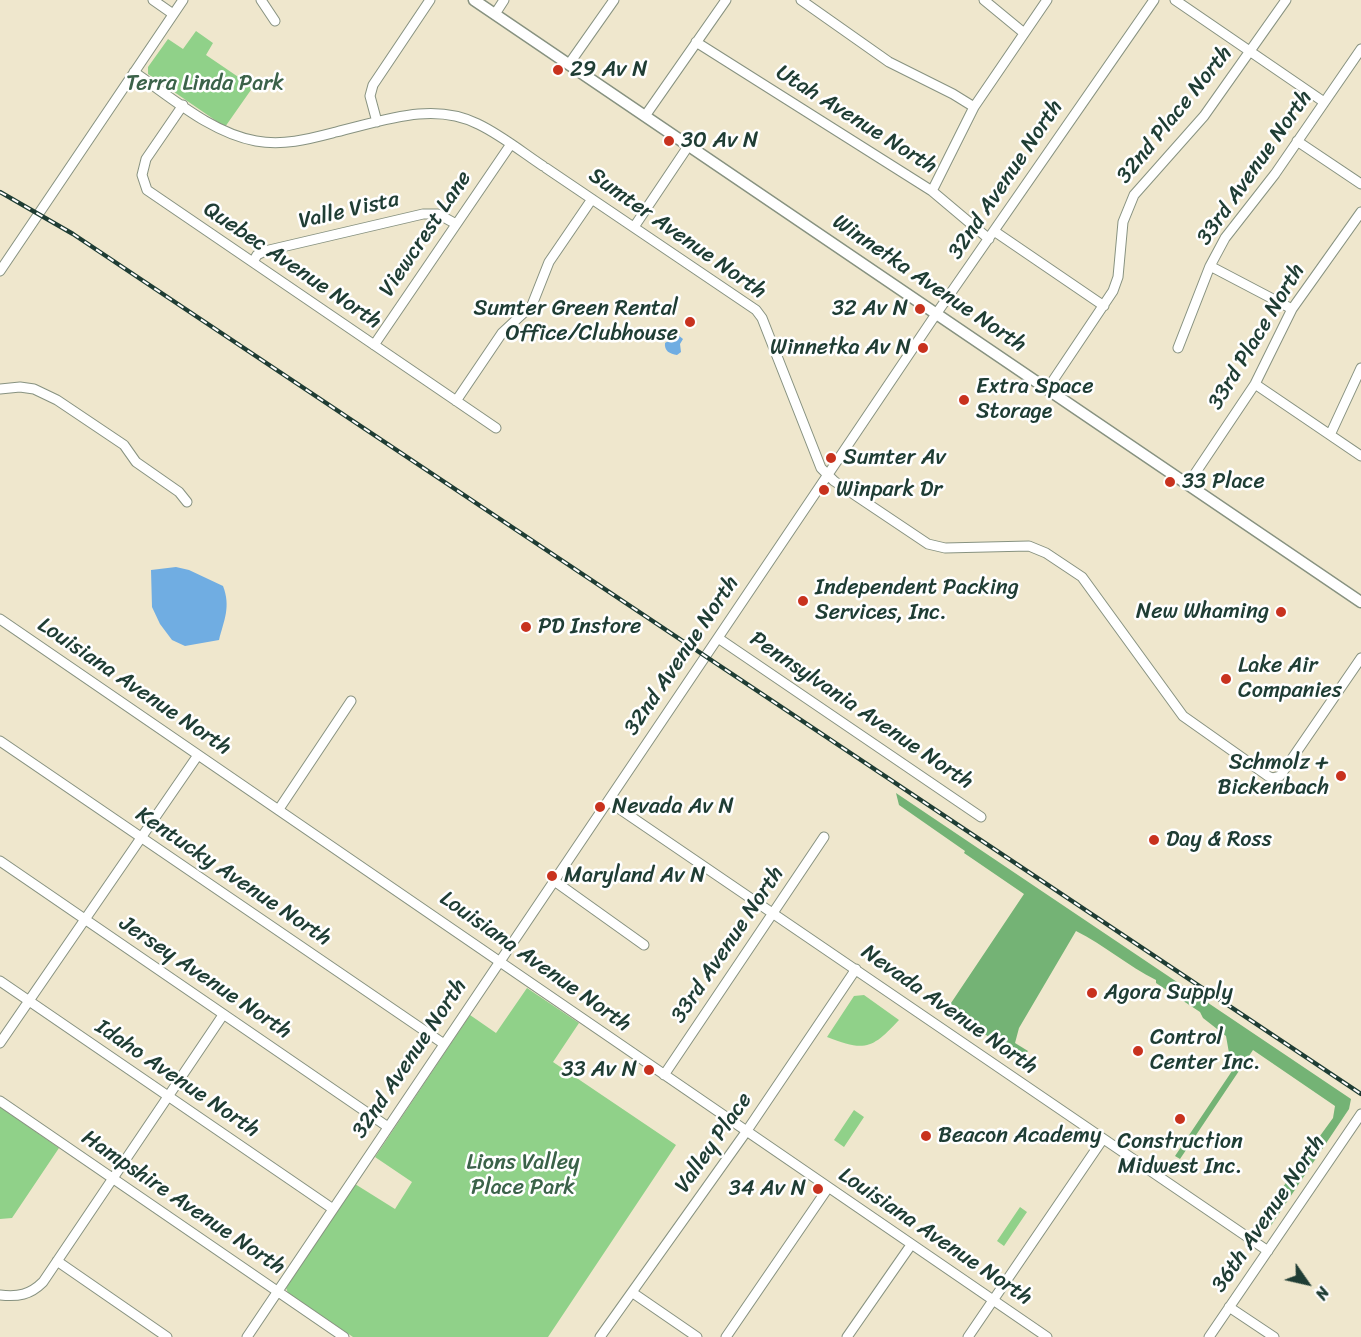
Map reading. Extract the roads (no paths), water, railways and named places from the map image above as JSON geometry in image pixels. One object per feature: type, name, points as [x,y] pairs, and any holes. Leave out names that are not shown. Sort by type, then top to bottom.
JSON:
[{"type":"main road","name":"Winnetka Avenue North","points":[[474,0],[1361,602]]},
{"type":"street","points":[[153,0],[173,14]]},
{"type":"street","points":[[0,271],[183,0]]},
{"type":"street","points":[[261,0],[275,21]]},
{"type":"street","points":[[376,122],[370,96],[373,85],[430,0]]},
{"type":"street","points":[[495,14],[504,0]]},
{"type":"street","points":[[569,64],[614,0]]},
{"type":"street","points":[[645,116],[726,0]]},
{"type":"street","points":[[801,0],[889,62],[974,107]]},
{"type":"street","points":[[984,0],[1024,33]]},
{"type":"street","points":[[932,191],[974,107],[1047,0]]},
{"type":"street","name":"32nd Avenue North","points":[[247,1337],[828,475],[1154,0]]},
{"type":"street","points":[[1175,0],[1324,102]]},
{"type":"street","name":"32nd Place North","points":[[1048,388],[1113,291],[1118,277],[1123,222],[1134,195],[1204,116],[1286,0]]},
{"type":"street","name":"Utah Avenue North","points":[[696,42],[932,191],[992,235],[1104,306]]},
{"type":"street","name":"33rd Avenue North","points":[[1178,348],[1210,266],[1225,238],[1324,102],[1357,63],[1361,49]]},
{"type":"street","name":"Sumter Avenue North","points":[[134,72],[217,127],[238,136],[271,143],[294,142],[422,113],[440,113],[476,122],[756,310],[762,318],[821,468],[828,475]]},
{"type":"street","name":"Quebec Avenue North","points":[[183,105],[143,166],[147,190],[496,428]]},
{"type":"street","points":[[1297,141],[1361,184]]},
{"type":"street","name":"Viewcrest Lane","points":[[374,345],[511,144]]},
{"type":"street","points":[[634,227],[689,145]]},
{"type":"street","points":[[456,401],[502,333],[532,305],[549,262],[592,199]]},
{"type":"street","name":"33rd Place North","points":[[1188,483],[1255,384],[1292,309],[1361,212]]},
{"type":"street","name":"Valle Vista","points":[[253,262],[257,255],[265,251],[423,214],[438,214],[456,224]]},
{"type":"street","points":[[1210,266],[1292,309]]},
{"type":"street","points":[[1330,435],[1361,368]]},
{"type":"street","points":[[1255,384],[1361,456]]},
{"type":"street","points":[[0,389],[20,387],[34,389],[57,400],[124,446],[136,462],[179,492],[187,502]]},
{"type":"street","points":[[828,475],[928,544],[945,548],[1029,546],[1046,553],[1082,577],[1184,716],[1272,778],[1280,776],[1361,658]]},
{"type":"street","name":"Louisiana Avenue North","points":[[0,619],[1047,1337]]},
{"type":"street","name":"Pennsylvania Avenue North","points":[[718,638],[981,817]]},
{"type":"street","points":[[279,809],[351,701]]},
{"type":"street","name":"Kentucky Avenue North","points":[[0,741],[444,1044]]},
{"type":"street","points":[[0,1043],[198,755]]},
{"type":"street","name":"Nevada Avenue North","points":[[608,801],[1268,1251]]},
{"type":"street","name":"33rd Avenue North","points":[[664,1076],[824,837]]},
{"type":"street","name":"Jersey Avenue North","points":[[0,861],[388,1127]]},
{"type":"street","points":[[554,880],[644,945]]},
{"type":"street","name":"Valley Place","points":[[600,1337],[746,1132],[856,969]]},
{"type":"street","name":"Idaho Avenue North","points":[[0,981],[333,1209]]},
{"type":"street","points":[[0,1295],[28,1294],[43,1282],[223,1015]]},
{"type":"street","name":"Hampshire Avenue North","points":[[0,1101],[344,1337]]},
{"type":"street","name":"36th Avenue North","points":[[1209,1337],[1361,1114]]},
{"type":"street","points":[[968,1337],[1103,1139]]},
{"type":"street","points":[[726,1337],[828,1188]]},
{"type":"street","points":[[847,1337],[911,1245]]},
{"type":"street","points":[[57,1261],[167,1337]]},
{"type":"street","points":[[633,1293],[697,1337]]},
{"type":"street","points":[[1230,1307],[1274,1337]]},
{"type":"water","points":[[678,335],[683,339],[680,344],[681,352],[677,355],[668,352],[665,343]]},
{"type":"water","points":[[176,567],[189,570],[223,586],[227,607],[219,640],[185,646],[172,640],[160,624],[152,607],[151,570]]},
{"type":"railway","points":[[0,192],[73,234],[1361,1094]]},
{"type":"place","name":"29 Av N","points":[[558,70]]},
{"type":"place","name":"30 Av N","points":[[669,141]]},
{"type":"place","name":"32 Av N","points":[[920,309]]},
{"type":"place","name":"Sumter Green Rental Office/Clubhouse","points":[[690,322]]},
{"type":"place","name":"Winnetka Av N","points":[[923,348]]},
{"type":"place","name":"Extra Space Storage","points":[[964,400]]},
{"type":"place","name":"Sumter Av","points":[[831,458]]},
{"type":"place","name":"33 Place","points":[[1170,482]]},
{"type":"place","name":"Winpark Dr","points":[[824,490]]},
{"type":"place","name":"Independent Packing Services, Inc.","points":[[803,601]]},
{"type":"place","name":"New Whaming","points":[[1281,612]]},
{"type":"place","name":"PD Instore","points":[[526,627]]},
{"type":"place","name":"Lake Air Companies","points":[[1226,679]]},
{"type":"place","name":"Schmolz + Bickenbach","points":[[1341,776]]},
{"type":"place","name":"Nevada Av N","points":[[600,807]]},
{"type":"place","name":"Day & Ross","points":[[1154,840]]},
{"type":"place","name":"Maryland Av N","points":[[552,876]]},
{"type":"place","name":"Agora Supply","points":[[1092,993]]},
{"type":"place","name":"Control Center Inc.","points":[[1138,1051]]},
{"type":"place","name":"33 Av N","points":[[649,1070]]},
{"type":"place","name":"Construction Midwest Inc.","points":[[1180,1119]]},
{"type":"place","name":"Beacon Academy","points":[[926,1136]]},
{"type":"place","name":"34 Av N","points":[[818,1189]]},
{"type":"park label","name":"Terra Linda Park","points":[[205,84]]},
{"type":"park label","name":"Lions Valley Place Park","points":[[523,1176]]}]
